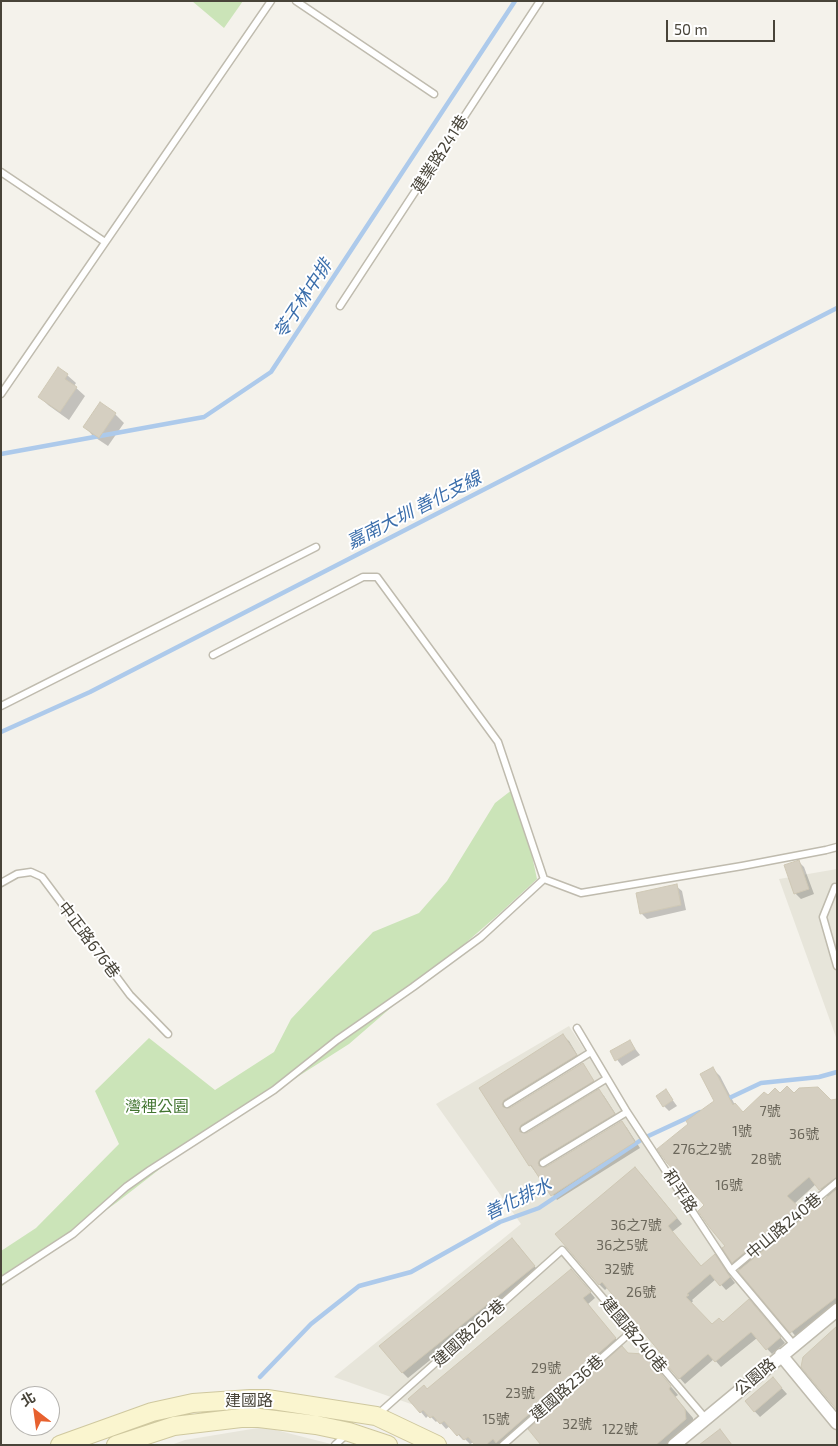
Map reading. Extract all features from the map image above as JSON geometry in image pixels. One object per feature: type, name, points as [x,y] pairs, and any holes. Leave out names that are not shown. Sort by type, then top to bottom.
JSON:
[{"type":"street","name":"公園路","points":[[674,1445],[837,1310]]},
{"type":"street","points":[[781,1355],[837,1423]]},
{"type":"street","name":"建國路","points":[[60,1445],[152,1412],[193,1403],[231,1399],[267,1400],[376,1416],[437,1445]]},
{"type":"street","name":"建國路","points":[[116,1445],[174,1426],[242,1418],[259,1418],[316,1425],[349,1432],[388,1445]]},
{"type":"lane","points":[[1,394],[271,1]]},
{"type":"lane","points":[[296,1],[434,94]]},
{"type":"lane","name":"建業路241巷","points":[[340,306],[540,1]]},
{"type":"lane","points":[[1,172],[106,242]]},
{"type":"lane","points":[[1,706],[316,547]]},
{"type":"lane","points":[[213,655],[363,577],[377,577],[498,742],[544,879]]},
{"type":"lane","points":[[544,879],[581,893],[742,866],[837,847]]},
{"type":"lane","name":"中正路676巷","points":[[1,883],[17,874],[31,872],[42,877],[130,995],[168,1034]]},
{"type":"lane","points":[[1,1281],[73,1234],[126,1187],[274,1090],[336,1040],[421,982],[481,937],[544,879]]},
{"type":"lane","points":[[835,887],[823,917],[837,966]]},
{"type":"lane","name":"和平路","points":[[577,1028],[606,1079],[731,1270],[794,1345]]},
{"type":"lane","points":[[507,1104],[591,1052]]},
{"type":"lane","points":[[524,1129],[606,1079]]},
{"type":"lane","points":[[543,1163],[627,1112]]},
{"type":"lane","name":"中山路240巷","points":[[731,1270],[837,1182]]},
{"type":"lane","name":"建國路240巷","points":[[562,1250],[706,1419]]},
{"type":"lane","name":"建國路262巷","points":[[376,1416],[562,1250]]},
{"type":"lane","name":"建國路236巷","points":[[503,1445],[631,1332]]},
{"type":"lane","points":[[335,1445],[349,1432]]},
{"type":"shaded area","points":[[837,869],[837,1040],[779,879]]},
{"type":"shaded area","points":[[569,1026],[697,1223],[837,1133],[837,1445],[489,1445],[468,1424],[334,1377],[521,1224],[436,1104]]},
{"type":"shaded area","points":[[264,1427],[335,1445],[171,1445],[185,1440]]},
{"type":"green space","points":[[192,1],[243,1],[224,28]]},
{"type":"green space","name":"灣裡公園","points":[[517,786],[537,879],[349,1044],[192,1144],[116,1203],[1,1287],[1,1251],[36,1228],[119,1144],[95,1091],[149,1038],[215,1090],[274,1052],[291,1019],[373,932],[419,913],[447,881],[495,803]]},
{"type":"building","points":[[58,367],[68,374],[65,379],[77,387],[60,412],[38,397]]},
{"type":"building","points":[[100,402],[116,413],[99,438],[83,427]]},
{"type":"building","points":[[799,860],[809,889],[794,894],[784,865]]},
{"type":"building","points":[[677,884],[681,905],[640,914],[636,893]]},
{"type":"building","points":[[563,1034],[577,1055],[504,1100],[503,1107],[510,1108],[583,1063],[594,1081],[521,1125],[520,1132],[527,1133],[599,1089],[615,1114],[540,1159],[539,1166],[546,1167],[622,1121],[635,1142],[551,1196],[531,1165],[529,1166],[479,1088]]},
{"type":"building","points":[[630,1040],[635,1049],[615,1061],[610,1051]]},
{"type":"building","points":[[713,1067],[733,1105],[735,1103],[743,1112],[764,1092],[768,1095],[775,1088],[780,1093],[787,1086],[794,1093],[799,1088],[818,1087],[831,1100],[837,1099],[837,1177],[819,1190],[809,1177],[787,1196],[799,1207],[732,1263],[722,1248],[725,1246],[698,1211],[704,1205],[657,1149],[688,1124],[686,1121],[714,1101],[700,1074]]},
{"type":"building","points":[[666,1089],[673,1100],[663,1107],[656,1096]]},
{"type":"building","points":[[635,1167],[677,1218],[668,1226],[701,1266],[715,1254],[730,1277],[720,1286],[710,1274],[686,1297],[712,1324],[719,1318],[723,1322],[749,1299],[781,1337],[766,1350],[751,1332],[715,1362],[708,1354],[679,1379],[659,1356],[663,1356],[602,1282],[599,1285],[555,1234]]},
{"type":"building","points":[[837,1189],[837,1297],[790,1333],[738,1271]]},
{"type":"building","points":[[512,1238],[535,1266],[402,1373],[379,1346]]},
{"type":"building","points":[[571,1269],[591,1292],[583,1298],[616,1338],[496,1443],[493,1439],[486,1445],[475,1445],[468,1437],[464,1440],[459,1434],[457,1436],[444,1421],[440,1424],[433,1416],[430,1418],[423,1410],[420,1413],[408,1399],[424,1385],[427,1389]]},
{"type":"building","points":[[837,1326],[837,1410],[801,1367],[803,1357]]},
{"type":"building","points":[[622,1346],[628,1353],[644,1354],[671,1386],[669,1389],[685,1409],[686,1419],[656,1445],[541,1445],[528,1429]]},
{"type":"building","points":[[773,1377],[782,1388],[754,1412],[745,1401]]},
{"type":"building","points":[[720,1429],[732,1445],[699,1445]]},
{"type":"waterway","name":"苓子林中排","points":[[1,454],[204,417],[271,372],[515,1]]},
{"type":"waterway","name":"嘉南大圳 善化支線","points":[[1,732],[90,692],[837,308]]},
{"type":"waterway","name":"善化排水","points":[[725,1100],[761,1083],[819,1077],[837,1072]]},
{"type":"waterway","name":"善化排水","points":[[260,1377],[311,1324],[359,1286],[411,1272],[500,1222],[539,1208],[644,1138],[700,1112]]}]
